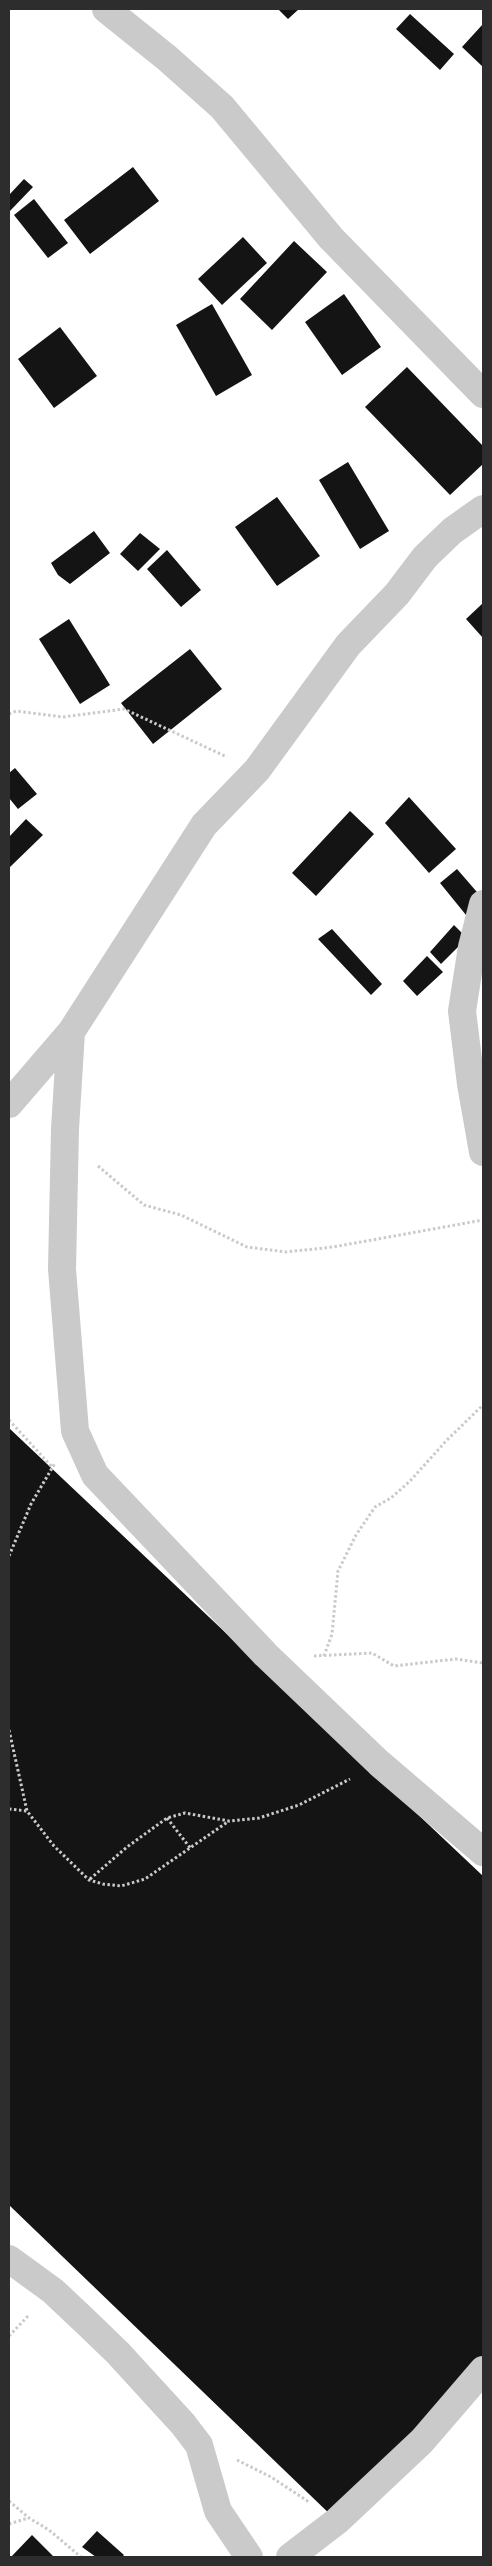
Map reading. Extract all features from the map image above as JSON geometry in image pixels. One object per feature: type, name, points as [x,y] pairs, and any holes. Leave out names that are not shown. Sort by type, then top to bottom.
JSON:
[{"type":"street","points":[[106,9],[168,58],[222,107],[332,238],[483,394]]},
{"type":"street","points":[[9,1104],[71,1032],[204,826],[257,770],[348,645],[397,594],[425,557],[452,531],[483,509]]},
{"type":"street","points":[[483,904],[472,948],[462,1010],[471,1084],[483,1152]]},
{"type":"street","points":[[71,1032],[65,1129],[62,1269],[75,1431],[95,1475],[266,1655],[379,1763],[483,1852]]},
{"type":"street","points":[[9,2259],[53,2292],[118,2353],[184,2424],[199,2445],[218,2511],[249,2557]]},
{"type":"street","points":[[290,2557],[337,2521],[422,2441],[483,2370]]},
{"type":"path","points":[[9,714],[16,711],[63,717],[124,709],[257,770]]},
{"type":"path","points":[[65,1129],[71,1143],[144,1205],[181,1215],[246,1247],[286,1252],[333,1247],[483,1220]]},
{"type":"path","points":[[324,1656],[332,1634],[338,1571],[356,1535],[375,1507],[391,1498],[410,1481],[447,1440],[483,1405]]},
{"type":"path","points":[[9,1420],[52,1467]]},
{"type":"path","points":[[9,1556],[31,1504],[75,1431]]},
{"type":"path","points":[[266,1655],[324,1656],[372,1653],[394,1666],[456,1659],[483,1663]]},
{"type":"path","points":[[9,1731],[27,1810],[54,1846],[89,1880],[121,1886],[145,1879],[229,1821]]},
{"type":"path","points":[[89,1880],[167,1818],[185,1813],[229,1821],[259,1818],[299,1805],[379,1763]]},
{"type":"path","points":[[9,1809],[27,1810]]},
{"type":"path","points":[[167,1818],[191,1849]]},
{"type":"path","points":[[199,2445],[257,2469],[337,2521]]},
{"type":"path","points":[[9,2501],[29,2518],[49,2530],[81,2557]]},
{"type":"path","points":[[9,2524],[29,2518]]},
{"type":"building","points":[[278,9],[299,9],[288,19]]},
{"type":"building","points":[[410,14],[454,54],[440,70],[396,29]]},
{"type":"building","points":[[483,24],[483,67],[462,47]]},
{"type":"building","points":[[133,167],[159,201],[90,254],[64,220]]},
{"type":"building","points":[[24,179],[33,187],[9,212],[9,195]]},
{"type":"building","points":[[34,199],[68,243],[48,258],[14,215]]},
{"type":"building","points":[[243,237],[267,263],[222,305],[198,279]]},
{"type":"building","points":[[294,241],[327,272],[272,330],[240,299]]},
{"type":"building","points":[[344,294],[381,347],[342,375],[305,322]]},
{"type":"building","points":[[212,304],[252,375],[216,396],[176,325]]},
{"type":"building","points":[[60,327],[97,376],[54,408],[18,359]]},
{"type":"building","points":[[407,367],[483,446],[483,464],[450,495],[365,407]]},
{"type":"building","points":[[348,462],[389,531],[360,549],[319,480]]},
{"type":"building","points":[[277,497],[320,556],[277,586],[235,527]]},
{"type":"building","points":[[94,531],[110,553],[70,584],[58,575],[51,563]]},
{"type":"building","points":[[140,533],[160,549],[138,571],[120,554]]},
{"type":"building","points":[[167,550],[201,590],[181,607],[147,569]]},
{"type":"building","points":[[483,603],[483,638],[466,619]]},
{"type":"building","points":[[69,619],[110,685],[80,704],[39,639]]},
{"type":"building","points":[[190,649],[222,689],[153,744],[121,703]]},
{"type":"building","points":[[15,768],[37,794],[18,809],[9,798],[9,773]]},
{"type":"building","points":[[409,797],[456,849],[429,873],[385,823]]},
{"type":"building","points":[[350,811],[374,834],[316,896],[292,873]]},
{"type":"building","points":[[26,819],[43,835],[9,868],[9,837]]},
{"type":"building","points":[[457,869],[483,899],[466,915],[440,883]]},
{"type":"building","points":[[454,925],[467,938],[441,964],[430,952]]},
{"type":"building","points":[[332,929],[382,984],[371,995],[318,939]]},
{"type":"building","points":[[427,956],[443,972],[417,996],[403,981]]},
{"type":"building","points":[[9,1428],[483,1876],[483,2359],[337,2521],[9,2205]]},
{"type":"building","points":[[97,2531],[124,2555],[122,2557],[96,2557],[82,2547]]},
{"type":"building","points":[[32,2535],[54,2557],[11,2557]]}]
